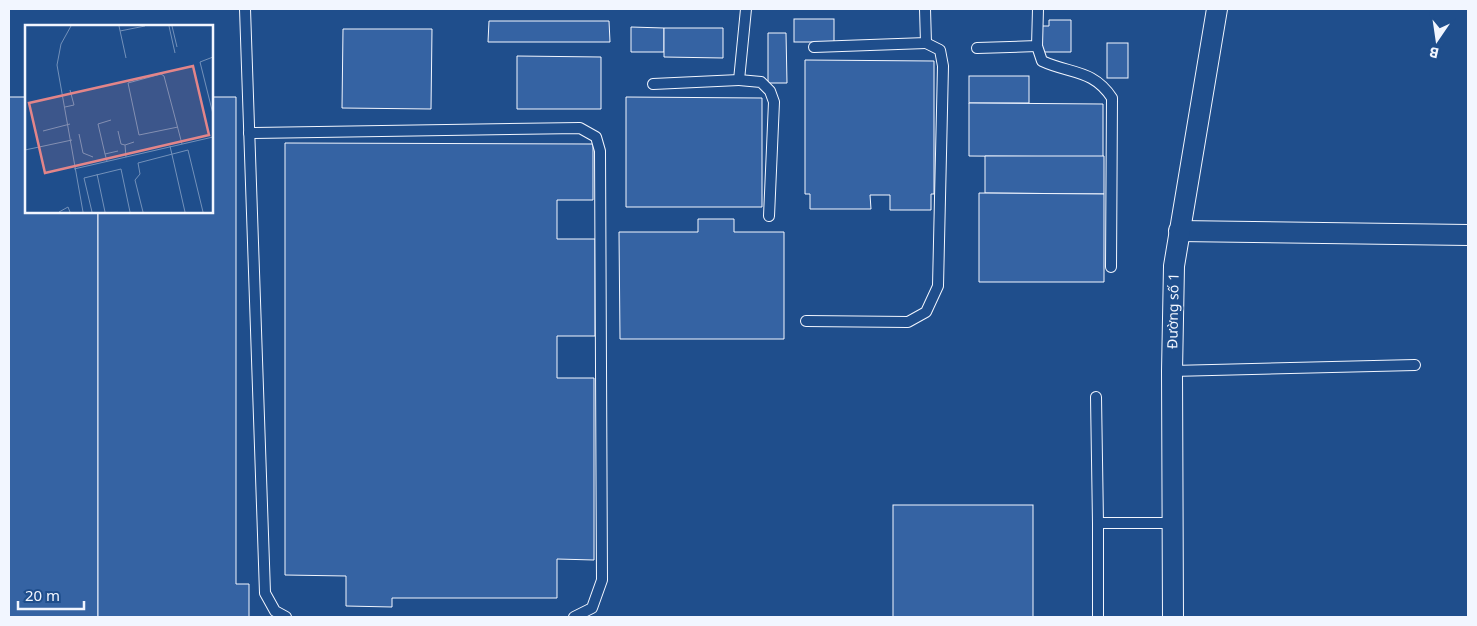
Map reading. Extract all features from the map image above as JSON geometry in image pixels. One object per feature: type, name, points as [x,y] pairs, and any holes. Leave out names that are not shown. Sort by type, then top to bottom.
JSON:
[{"type":"street","name":"Đường số 1","points":[[1173,617],[1172,371],[1174,266],[1217,9]]},
{"type":"street","points":[[1179,231],[1468,235]]},
{"type":"lane","points":[[245,9],[265,593],[275,610],[286,617]]},
{"type":"lane","points":[[739,80],[746,9]]},
{"type":"lane","points":[[925,9],[926,43]]},
{"type":"lane","points":[[1038,9],[1037,46],[1042,61],[1056,67],[1088,74],[1105,86],[1112,98],[1111,267]]},
{"type":"lane","points":[[806,321],[908,322],[926,312],[938,286],[942,66],[940,50],[926,43],[814,48]]},
{"type":"lane","points":[[977,48],[1037,46]]},
{"type":"lane","points":[[652,84],[739,80],[761,82],[770,91],[774,102],[769,216]]},
{"type":"lane","points":[[249,133],[580,128],[596,137],[600,151],[602,580],[592,608],[574,617]]},
{"type":"lane","points":[[1172,371],[1414,365]]},
{"type":"lane","points":[[1096,397],[1098,617]]},
{"type":"lane","points":[[1098,523],[1174,523]]},
{"type":"building","points":[[794,19],[834,19],[834,42],[794,42]]},
{"type":"building","points":[[1049,20],[1071,20],[1071,52],[1042,52],[1041,26],[1049,26]]},
{"type":"building","points":[[489,21],[609,21],[610,42],[488,42]]},
{"type":"building","points":[[631,27],[664,28],[664,52],[631,52]]},
{"type":"building","points":[[664,28],[723,28],[723,58],[664,57]]},
{"type":"building","points":[[343,29],[432,29],[431,109],[342,108]]},
{"type":"building","points":[[768,33],[786,33],[787,83],[768,83]]},
{"type":"building","points":[[1107,43],[1128,43],[1128,78],[1107,78]]},
{"type":"building","points":[[517,56],[601,57],[601,109],[517,109]]},
{"type":"building","points":[[805,60],[934,61],[934,194],[931,194],[931,210],[890,210],[890,195],[870,195],[871,209],[810,209],[810,194],[805,194]]},
{"type":"building","points":[[969,76],[1029,76],[1029,103],[969,103]]},
{"type":"building","points":[[9,97],[25,97],[25,212],[98,212],[98,617],[9,617]]},
{"type":"building","points":[[212,97],[236,97],[236,584],[249,584],[249,617],[98,617],[98,212],[212,212]]},
{"type":"building","points":[[626,97],[762,98],[762,207],[626,207]]},
{"type":"building","points":[[969,103],[1103,104],[1103,157],[969,156]]},
{"type":"building","points":[[285,143],[593,144],[593,200],[557,200],[557,239],[595,239],[595,336],[557,336],[557,378],[594,378],[594,560],[557,559],[557,598],[392,598],[392,607],[346,606],[346,576],[285,575]]},
{"type":"building","points":[[985,156],[1104,156],[1104,194],[985,193]]},
{"type":"building","points":[[979,193],[1104,194],[1104,282],[979,282]]},
{"type":"building","points":[[698,219],[734,219],[734,232],[784,232],[784,339],[620,339],[619,232],[698,232]]},
{"type":"building","points":[[893,505],[1033,505],[1033,617],[893,617]]}]
